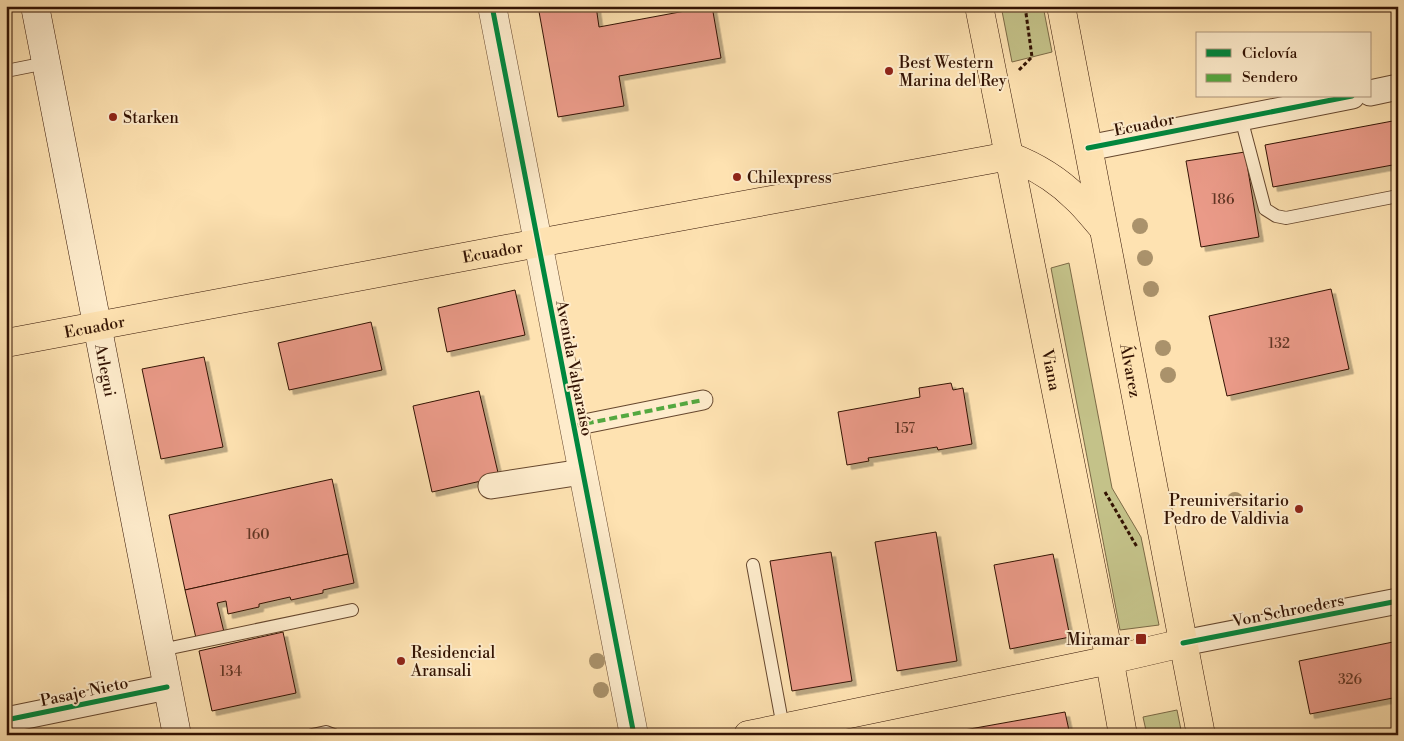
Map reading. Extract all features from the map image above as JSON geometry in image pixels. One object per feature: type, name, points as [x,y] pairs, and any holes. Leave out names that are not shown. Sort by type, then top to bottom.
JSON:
[{"type":"main road","name":"Arlegui","points":[[35,6],[177,735]]},
{"type":"main road","name":"Avenida Valparaíso","points":[[492,6],[634,735]]},
{"type":"main road","name":"Viana","points":[[979,6],[1124,735]]},
{"type":"main road","name":"Álvarez","points":[[1061,6],[1201,735]]},
{"type":"main road","name":"Ecuador","points":[[6,343],[1009,156]]},
{"type":"main road","points":[[1009,156],[1024,162],[1060,184],[1077,199],[1104,229]]},
{"type":"main road","name":"Von Schroeders","points":[[748,735],[1110,660],[1183,643]]},
{"type":"street","points":[[1372,93],[1398,87]]},
{"type":"street","name":"Ecuador","points":[[1088,148],[1342,98]]},
{"type":"street","points":[[574,426],[703,400]]},
{"type":"street","points":[[491,486],[582,472]]},
{"type":"street","name":"Von Schroeders","points":[[1183,643],[1398,602]]},
{"type":"street","name":"Pasaje Nieto","points":[[6,720],[168,687]]},
{"type":"lane","points":[[6,71],[46,63]]},
{"type":"lane","points":[[1241,118],[1265,209],[1276,216],[1286,218],[1398,196]]},
{"type":"lane","points":[[753,565],[783,727]]},
{"type":"lane","points":[[161,650],[352,610]]},
{"type":"lane","points":[[312,735],[326,732],[334,735]]},
{"type":"path","points":[[1021,79],[1019,70],[1032,57],[1025,6]]},
{"type":"path","points":[[1103,483],[1105,493],[1139,550]]},
{"type":"shaded area","points":[[1001,6],[1043,6],[1052,52],[1012,62]]},
{"type":"shaded area","points":[[1069,263],[1112,488],[1141,537],[1159,625],[1120,630],[1051,268]]},
{"type":"shaded area","points":[[1177,710],[1182,735],[1147,735],[1143,717]]},
{"type":"building","points":[[538,6],[596,6],[599,27],[712,6],[721,58],[619,76],[624,106],[558,117]]},
{"type":"building","points":[[1398,120],[1398,164],[1273,187],[1265,145]]},
{"type":"building","points":[[1245,152],[1259,237],[1201,247],[1186,161]]},
{"type":"building","points":[[1331,289],[1349,369],[1227,396],[1209,316]]},
{"type":"building","points":[[515,290],[525,335],[447,352],[438,308]]},
{"type":"building","points":[[371,322],[382,370],[289,390],[278,343]]},
{"type":"building","points":[[204,357],[223,447],[161,459],[142,369]]},
{"type":"building","points":[[951,383],[953,390],[963,388],[972,444],[938,450],[937,447],[868,458],[869,461],[847,465],[838,412],[920,397],[919,388]]},
{"type":"building","points":[[479,391],[499,477],[432,492],[413,406]]},
{"type":"building","points":[[332,479],[348,554],[185,590],[169,515]]},
{"type":"building","points":[[936,532],[957,661],[897,671],[875,542]]},
{"type":"building","points":[[831,552],[852,681],[792,691],[770,561]]},
{"type":"building","points":[[348,554],[354,583],[323,590],[323,593],[291,600],[290,597],[259,604],[259,607],[228,614],[226,601],[217,603],[224,632],[196,638],[185,590]]},
{"type":"building","points":[[1053,554],[1070,637],[1010,649],[994,565]]},
{"type":"building","points":[[283,632],[296,693],[212,711],[199,651]]},
{"type":"building","points":[[1398,641],[1398,697],[1310,714],[1299,661]]},
{"type":"building","points":[[1065,712],[1070,735],[953,735],[953,732]]},
{"type":"marked path","points":[[574,426],[703,400]]},
{"type":"cycle path","points":[[492,6],[634,735]]},
{"type":"cycle path","points":[[1088,148],[1342,98]]},
{"type":"cycle path","points":[[1183,643],[1398,601]]},
{"type":"cycle path","points":[[6,720],[167,687]]},
{"type":"place","name":"Best Western Marina del Rey","points":[[889,71]]},
{"type":"place","name":"Starken","points":[[113,117]]},
{"type":"place","name":"Chilexpress","points":[[737,177]]},
{"type":"place","name":"Preuniversitario Pedro de Valdivia","points":[[1299,509]]},
{"type":"place","name":"Miramar","points":[[1141,639]]},
{"type":"place","name":"Residencial Aransali","points":[[401,661]]}]
